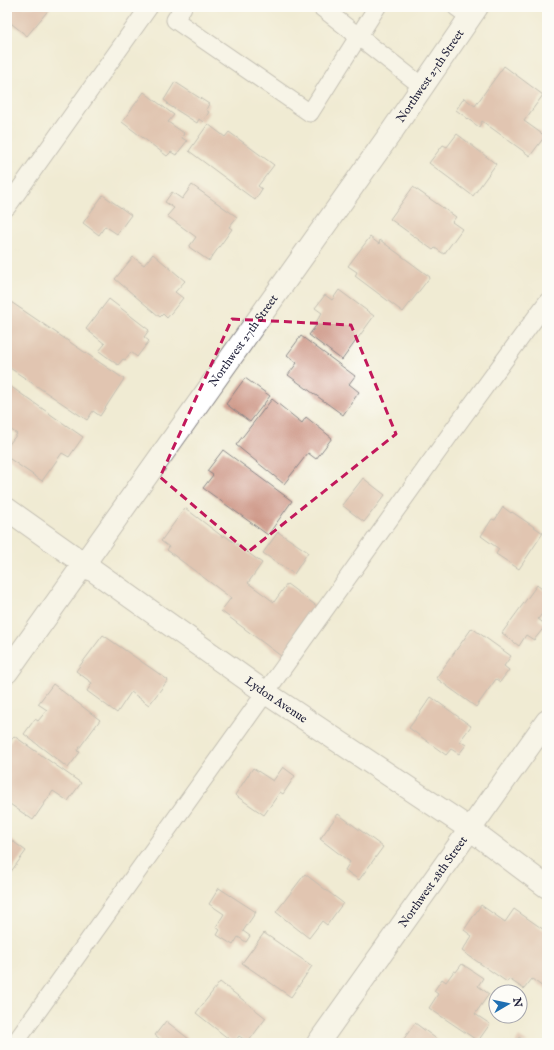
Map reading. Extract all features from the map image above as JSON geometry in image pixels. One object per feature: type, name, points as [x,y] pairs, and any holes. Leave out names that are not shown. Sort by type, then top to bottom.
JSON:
[{"type":"street","name":"Northwest 27th Street","points":[[7,672],[422,87],[468,10]]},
{"type":"street","name":"Lydon Avenue","points":[[7,509],[266,693],[470,829],[547,887]]},
{"type":"street","name":"Northwest 28th Street","points":[[318,1043],[547,721]]},
{"type":"lane","points":[[7,207],[149,7]]},
{"type":"lane","points":[[183,7],[175,20],[310,113],[377,7]]},
{"type":"lane","points":[[321,7],[422,87]]},
{"type":"lane","points":[[15,1043],[454,429],[547,302]]},
{"type":"highlighted area","points":[[232,319],[351,325],[396,434],[248,552],[160,477]]},
{"type":"building","points":[[7,7],[51,7],[27,36],[7,20]]},
{"type":"building","points":[[504,66],[543,95],[524,121],[545,136],[530,156],[482,121],[479,127],[456,110],[464,98],[475,106]]},
{"type":"building","points":[[175,82],[209,104],[206,110],[209,112],[203,122],[199,119],[197,123],[167,104],[168,103],[164,100]]},
{"type":"building","points":[[144,92],[174,115],[168,122],[184,133],[182,138],[187,141],[176,155],[171,152],[167,156],[122,122]]},
{"type":"building","points":[[208,124],[225,137],[229,132],[274,165],[258,186],[262,189],[255,200],[189,151]]},
{"type":"building","points":[[457,134],[496,164],[473,196],[429,163],[443,145],[447,147]]},
{"type":"building","points":[[192,185],[237,217],[229,227],[232,229],[209,261],[189,247],[196,237],[167,216],[174,208],[165,202],[172,192],[182,199]]},
{"type":"building","points":[[413,187],[456,217],[452,222],[462,229],[444,254],[435,248],[433,250],[390,219]]},
{"type":"building","points":[[103,195],[131,215],[117,234],[105,226],[99,235],[83,223]]},
{"type":"building","points":[[370,237],[379,244],[380,240],[430,277],[403,312],[355,276],[357,272],[348,266]]},
{"type":"building","points":[[153,254],[185,281],[175,292],[183,298],[167,318],[163,314],[160,317],[115,279],[133,257],[144,265]]},
{"type":"building","points":[[339,290],[374,316],[342,360],[309,335],[318,323],[316,322],[322,313],[315,308],[325,295],[332,300]]},
{"type":"building","points":[[109,299],[149,330],[144,337],[149,341],[137,357],[131,352],[125,360],[123,359],[118,365],[99,351],[105,344],[86,329]]},
{"type":"building","points":[[8,300],[124,379],[100,416],[93,411],[87,420],[7,366]]},
{"type":"building","points":[[301,336],[355,376],[349,384],[359,392],[343,415],[288,375],[297,363],[287,355]]},
{"type":"building","points":[[245,378],[270,396],[250,422],[226,404]]},
{"type":"building","points":[[7,384],[83,437],[69,457],[62,453],[42,481],[7,457],[7,447],[17,434],[7,427]]},
{"type":"building","points":[[272,399],[302,423],[306,417],[332,438],[316,459],[308,453],[284,484],[236,445]]},
{"type":"building","points":[[223,450],[292,501],[268,535],[203,488],[213,475],[207,471]]},
{"type":"building","points":[[363,478],[385,495],[364,522],[342,505]]},
{"type":"building","points":[[503,507],[543,533],[519,569],[496,554],[499,549],[481,536],[492,519],[495,520]]},
{"type":"building","points":[[185,508],[223,537],[224,535],[262,563],[248,583],[274,602],[287,584],[322,610],[285,659],[221,611],[231,598],[167,550],[169,547],[161,541]]},
{"type":"building","points":[[278,532],[308,552],[294,574],[263,553]]},
{"type":"building","points":[[537,585],[547,593],[547,611],[545,610],[538,619],[546,625],[534,640],[526,635],[519,646],[502,633]]},
{"type":"building","points":[[472,628],[511,656],[504,666],[509,670],[500,682],[496,679],[476,707],[436,678]]},
{"type":"building","points":[[103,635],[168,680],[149,705],[131,692],[117,713],[87,691],[92,683],[76,671]]},
{"type":"building","points":[[53,684],[100,720],[77,751],[80,752],[68,768],[24,734],[35,719],[38,721],[47,710],[38,704]]},
{"type":"building","points":[[431,697],[471,726],[460,741],[466,745],[459,754],[451,749],[446,755],[409,728]]},
{"type":"building","points":[[14,736],[81,783],[68,801],[53,791],[33,820],[7,802],[7,746]]},
{"type":"building","points":[[283,767],[295,776],[283,794],[280,792],[264,815],[235,795],[253,768],[273,781]]},
{"type":"building","points":[[338,814],[383,847],[359,880],[345,870],[350,862],[320,839]]},
{"type":"building","points":[[7,837],[26,851],[7,877]]},
{"type":"building","points":[[305,874],[343,903],[327,925],[322,921],[309,938],[276,912]]},
{"type":"building","points":[[219,888],[256,912],[243,931],[250,936],[246,942],[238,937],[233,945],[217,935],[220,930],[216,927],[224,914],[209,904]]},
{"type":"building","points":[[481,905],[505,922],[514,909],[547,932],[547,990],[532,979],[528,984],[516,984],[509,979],[507,982],[462,951],[472,936],[464,930]]},
{"type":"building","points":[[264,933],[312,966],[291,997],[242,963]]},
{"type":"building","points":[[462,964],[483,978],[478,986],[488,993],[475,1014],[490,1024],[478,1041],[429,1008],[438,994],[434,991],[442,979],[446,982],[454,971],[456,972]]},
{"type":"building","points":[[220,982],[266,1018],[248,1042],[239,1036],[234,1043],[196,1013]]},
{"type":"building","points":[[166,1021],[194,1043],[157,1043],[160,1039],[155,1035]]},
{"type":"building","points":[[415,1023],[442,1043],[401,1043]]},
{"type":"building","points":[[519,1037],[528,1043],[515,1043]]}]
